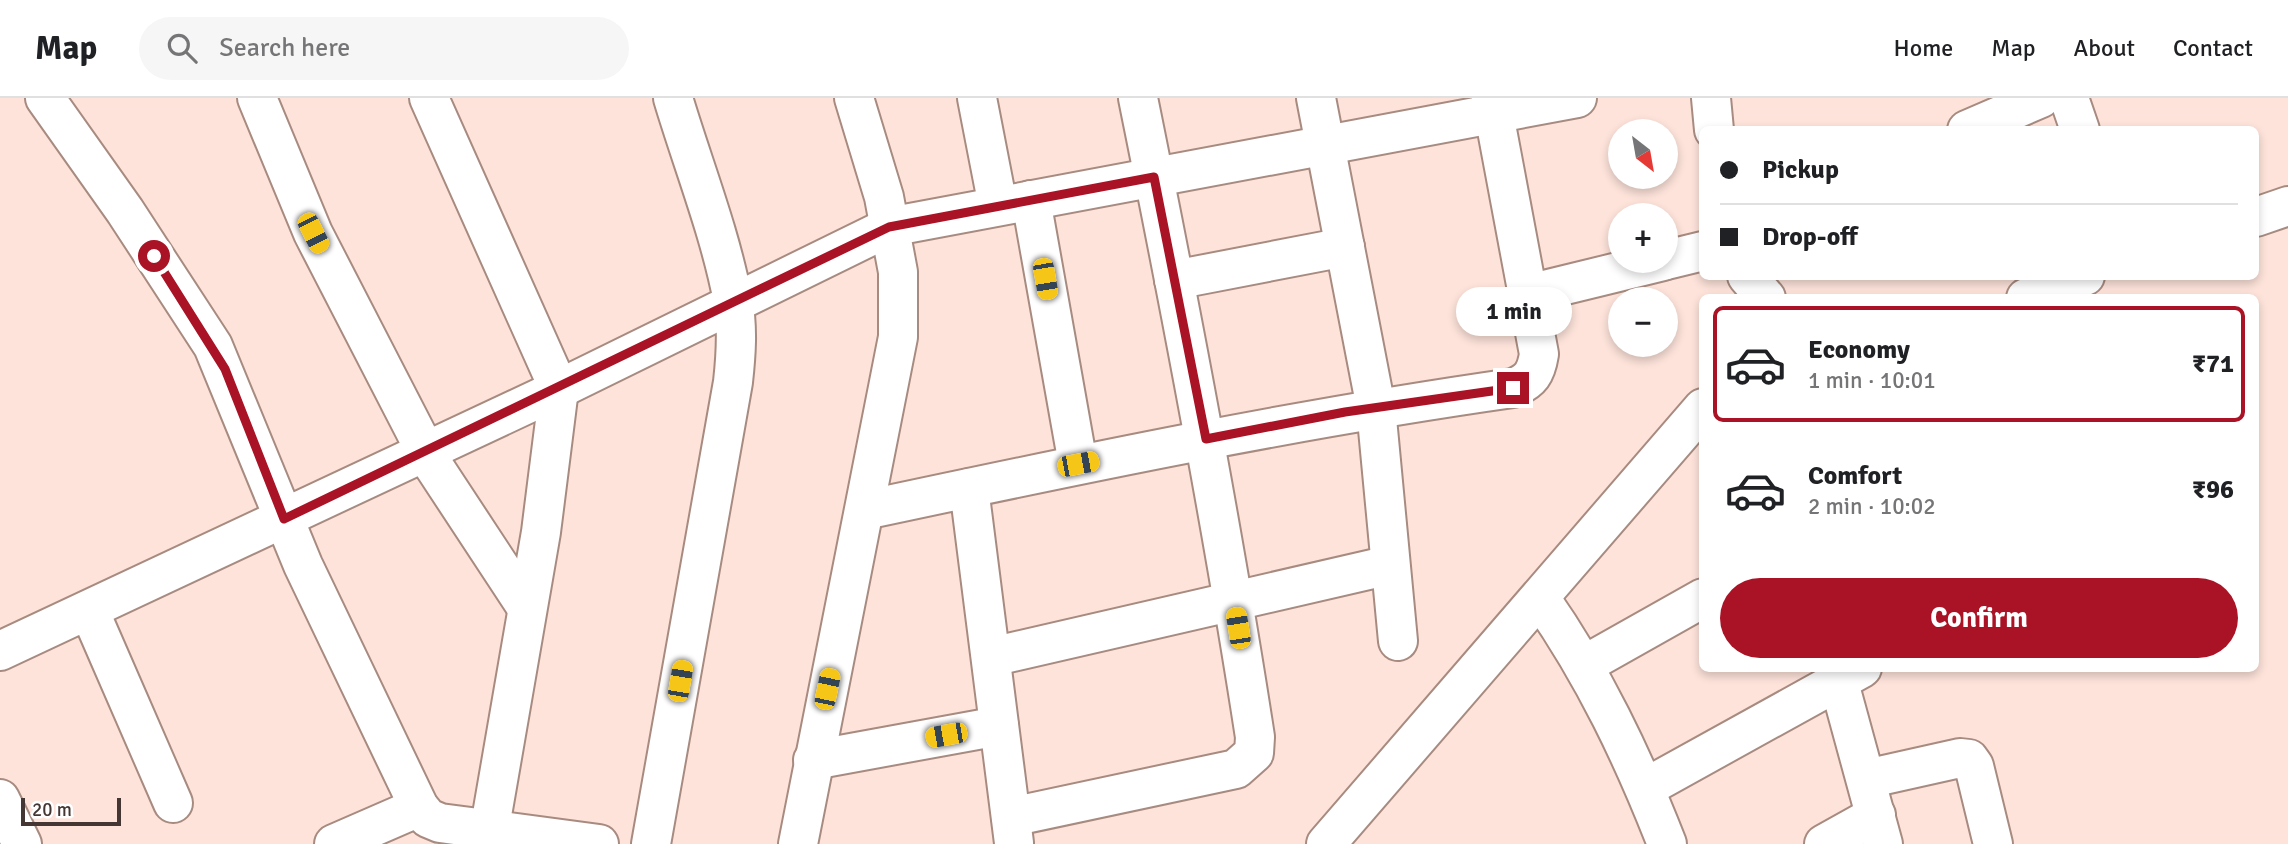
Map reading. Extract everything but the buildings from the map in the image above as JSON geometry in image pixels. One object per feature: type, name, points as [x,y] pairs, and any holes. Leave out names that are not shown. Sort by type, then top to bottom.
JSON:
[{"type":"street","points":[[45,98],[125,211],[213,346],[303,565],[399,824]]},
{"type":"street","points":[[257,98],[313,233],[425,451],[527,608]]},
{"type":"street","points":[[429,98],[559,389],[558,416],[488,837]]},
{"type":"street","points":[[651,844],[733,382],[737,340],[734,302],[673,98]]},
{"type":"street","points":[[797,844],[898,337],[898,272],[889,227],[854,98]]},
{"type":"street","points":[[977,98],[1014,203],[1078,464]]},
{"type":"street","points":[[970,488],[1013,831],[1236,769],[1247,762],[1254,753],[1255,737],[1234,601],[1206,439],[1138,98]]},
{"type":"street","points":[[1316,98],[1376,408],[1398,641]]},
{"type":"street","points":[[0,651],[559,389],[889,227],[1326,145],[1492,106],[1577,98]]},
{"type":"street","points":[[1711,98],[1714,126]]},
{"type":"street","points":[[1974,121],[2041,98]]},
{"type":"street","points":[[2069,98],[2079,126]]},
{"type":"street","points":[[865,510],[1206,439],[1376,408],[1513,388],[1528,383],[1536,370],[1539,354],[1492,106]]},
{"type":"street","points":[[2259,216],[2288,206]]},
{"type":"street","points":[[1174,280],[1345,247]]},
{"type":"street","points":[[1678,257],[1699,252]]},
{"type":"street","points":[[1528,294],[1613,273]]},
{"type":"street","points":[[1750,280],[1763,294]]},
{"type":"street","points":[[2034,291],[2071,280]]},
{"type":"street","points":[[1326,844],[1699,413]]},
{"type":"street","points":[[991,657],[1390,565]]},
{"type":"street","points":[[1540,597],[1584,665],[1616,722],[1667,844]]},
{"type":"street","points":[[1584,665],[1699,600]]},
{"type":"street","points":[[89,610],[173,803]]},
{"type":"street","points":[[1645,788],[1846,673],[1880,830],[1824,844]]},
{"type":"street","points":[[813,760],[999,726]]},
{"type":"street","points":[[1867,779],[1960,758],[1969,759],[1974,766],[1993,844]]},
{"type":"street","points":[[0,799],[22,844]]},
{"type":"street","points":[[334,844],[428,818],[488,837],[598,844]]},
{"type":"route","points":[[154,256],[225,369],[284,519],[559,389],[889,227],[1154,177],[1206,439],[1345,412],[1513,388]]}]
